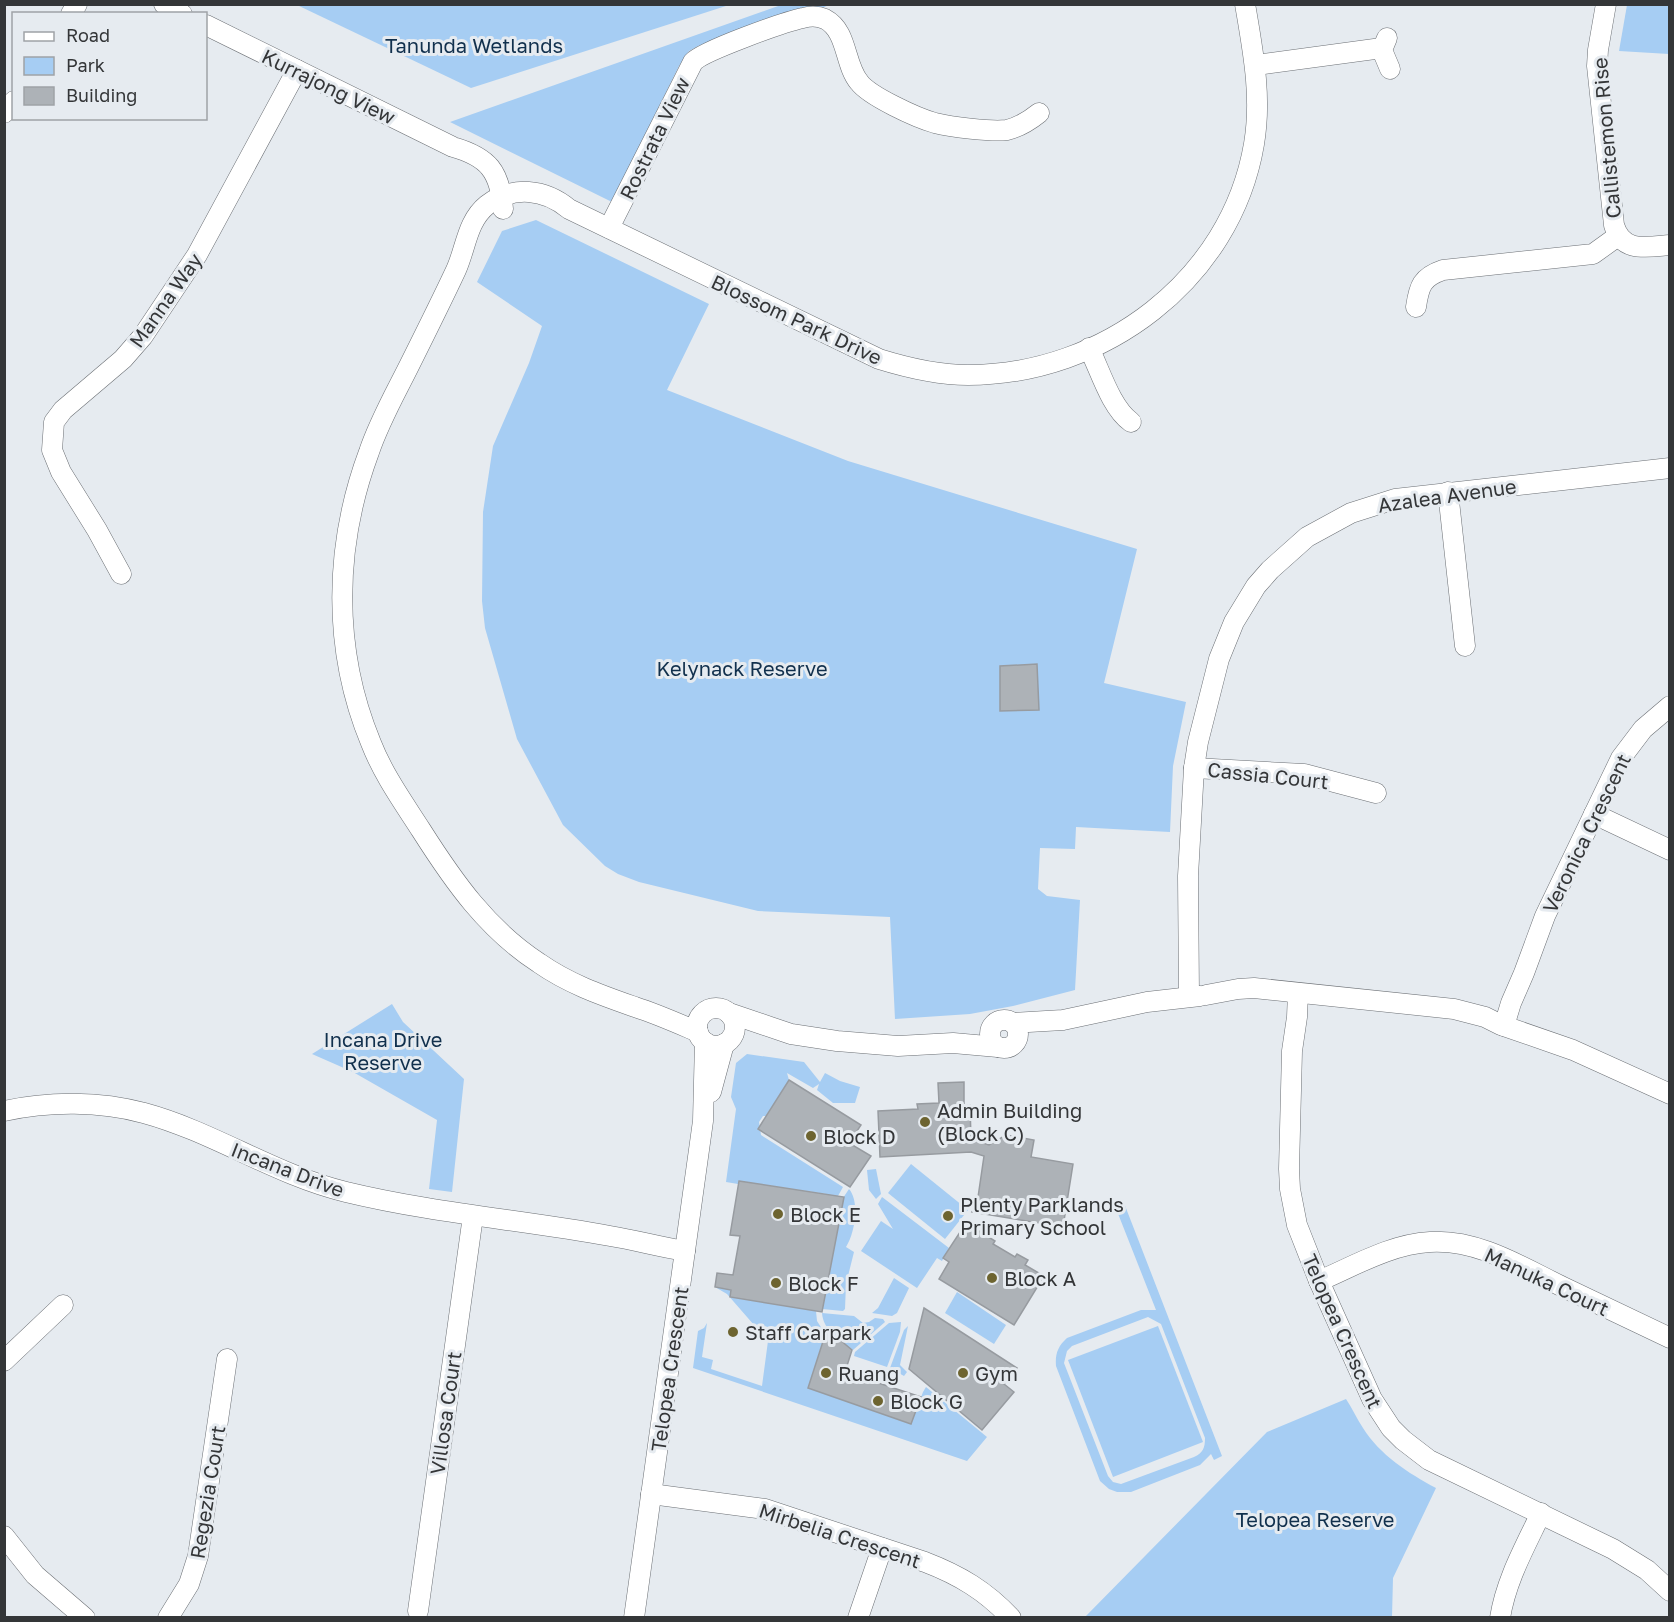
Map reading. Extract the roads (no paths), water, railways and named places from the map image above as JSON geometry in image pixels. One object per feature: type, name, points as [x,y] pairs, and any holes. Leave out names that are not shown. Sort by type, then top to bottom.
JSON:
[{"type":"street","points":[[164,4],[178,12]]},
{"type":"street","name":"Blossom Park Drive","points":[[500,203],[531,203],[569,209],[860,351],[906,367],[947,374],[989,374],[1038,366],[1089,348],[1127,329],[1165,302],[1197,269],[1224,230],[1241,192],[1254,145],[1257,122],[1256,65],[1245,4]]},
{"type":"street","name":"Callistemon Rise","points":[[1606,4],[1597,66],[1614,225],[1618,236],[1634,247],[1670,245]]},
{"type":"street","name":"Rostrata View","points":[[609,228],[693,62],[710,52],[802,18],[819,17],[833,24],[840,35],[853,73],[866,90],[929,121],[945,125],[1000,130],[1020,126],[1039,113]]},
{"type":"street","name":"Kurrajong View","points":[[207,25],[453,147],[473,153],[481,158],[494,175],[500,203]]},
{"type":"street","points":[[1256,65],[1385,43],[1384,58],[1390,69]]},
{"type":"street","name":"Manna Way","points":[[121,574],[58,466],[52,450],[54,422],[63,410],[123,359],[143,336],[201,248],[297,70]]},
{"type":"street","points":[[500,203],[492,219],[457,267],[373,440],[358,484],[344,547],[341,586],[345,646],[355,694],[370,741],[385,773],[428,842],[470,902],[502,936],[538,963],[580,987],[712,1034],[791,1034],[878,1045],[934,1046],[953,1043],[1006,1045],[1063,1020]]},
{"type":"street","name":"Callistemon Rise","points":[[1416,307],[1421,286],[1428,276],[1443,270],[1593,254],[1618,236]]},
{"type":"street","points":[[1089,348],[1117,407],[1131,422]]},
{"type":"street","name":"Azalea Avenue","points":[[1199,996],[1199,971],[1190,938],[1188,876],[1194,768],[1226,640],[1243,606],[1270,570],[1307,537],[1351,513],[1395,499],[1670,468]]},
{"type":"street","points":[[1448,492],[1465,646]]},
{"type":"street","name":"Veronica Crescent","points":[[1506,1027],[1511,1003],[1545,916],[1616,769],[1631,744],[1658,715],[1670,706]]},
{"type":"street","name":"Cassia Court","points":[[1194,768],[1304,774],[1376,793]]},
{"type":"street","points":[[1594,814],[1670,850]]},
{"type":"street","points":[[953,1043],[1002,1021],[1013,1023],[1063,1020],[1147,1002],[1199,996],[1256,998],[1291,993],[1423,1006],[1470,1022],[1506,1027],[1590,1057],[1670,1094]]},
{"type":"street","name":"Telopea Crescent","points":[[1291,993],[1289,1017],[1292,1052],[1290,1189],[1302,1240],[1363,1382],[1381,1415],[1403,1440],[1429,1460],[1632,1559],[1670,1591]]},
{"type":"street","points":[[712,1034],[705,1012],[717,1008],[791,1034]]},
{"type":"street","name":"Telopea Crescent","points":[[634,1617],[703,1121],[712,1034],[735,1024],[729,1013]]},
{"type":"street","points":[[1006,1045],[1018,1035],[1013,1023]]},
{"type":"street","points":[[992,1027],[990,1031],[992,1040],[1006,1045]]},
{"type":"street","name":"Incana Drive","points":[[4,1110],[83,1104],[142,1113],[177,1125],[327,1187],[415,1207],[686,1246]]},
{"type":"street","name":"Villosa Court","points":[[418,1611],[473,1216]]},
{"type":"street","name":"Manuka Court","points":[[1319,1281],[1398,1248],[1431,1242],[1470,1246],[1502,1257],[1670,1338]]},
{"type":"street","points":[[4,1361],[63,1305]]},
{"type":"street","name":"Regezia Court","points":[[168,1617],[189,1584],[198,1556],[227,1359]]},
{"type":"street","name":"Mirbelia Crescent","points":[[651,1494],[765,1509],[947,1570],[987,1594],[1011,1617]]},
{"type":"street","points":[[1500,1617],[1514,1571],[1541,1514]]},
{"type":"street","points":[[4,1536],[35,1575],[86,1617]]},
{"type":"street","points":[[858,1617],[882,1548]]},
{"type":"place","name":"Admin Building (Block C)","points":[[925,1122]]},
{"type":"place","name":"Block D","points":[[811,1136]]},
{"type":"place","name":"Block E","points":[[778,1214]]},
{"type":"place","name":"Plenty Parklands Primary School","points":[[948,1216]]},
{"type":"place","name":"Block A","points":[[992,1278]]},
{"type":"place","name":"Block F","points":[[776,1283]]},
{"type":"place","name":"Staff Carpark","points":[[733,1332]]},
{"type":"place","name":"Ruang","points":[[826,1373]]},
{"type":"place","name":"Gym","points":[[963,1373]]},
{"type":"place","name":"Block G","points":[[878,1401]]},
{"type":"park label","name":"Tanunda Wetlands","points":[[474,45]]},
{"type":"park label","name":"Kelynack Reserve","points":[[742,668]]},
{"type":"park label","name":"Incana Drive Reserve","points":[[383,1050]]},
{"type":"park label","name":"Telopea Reserve","points":[[1315,1519]]}]
